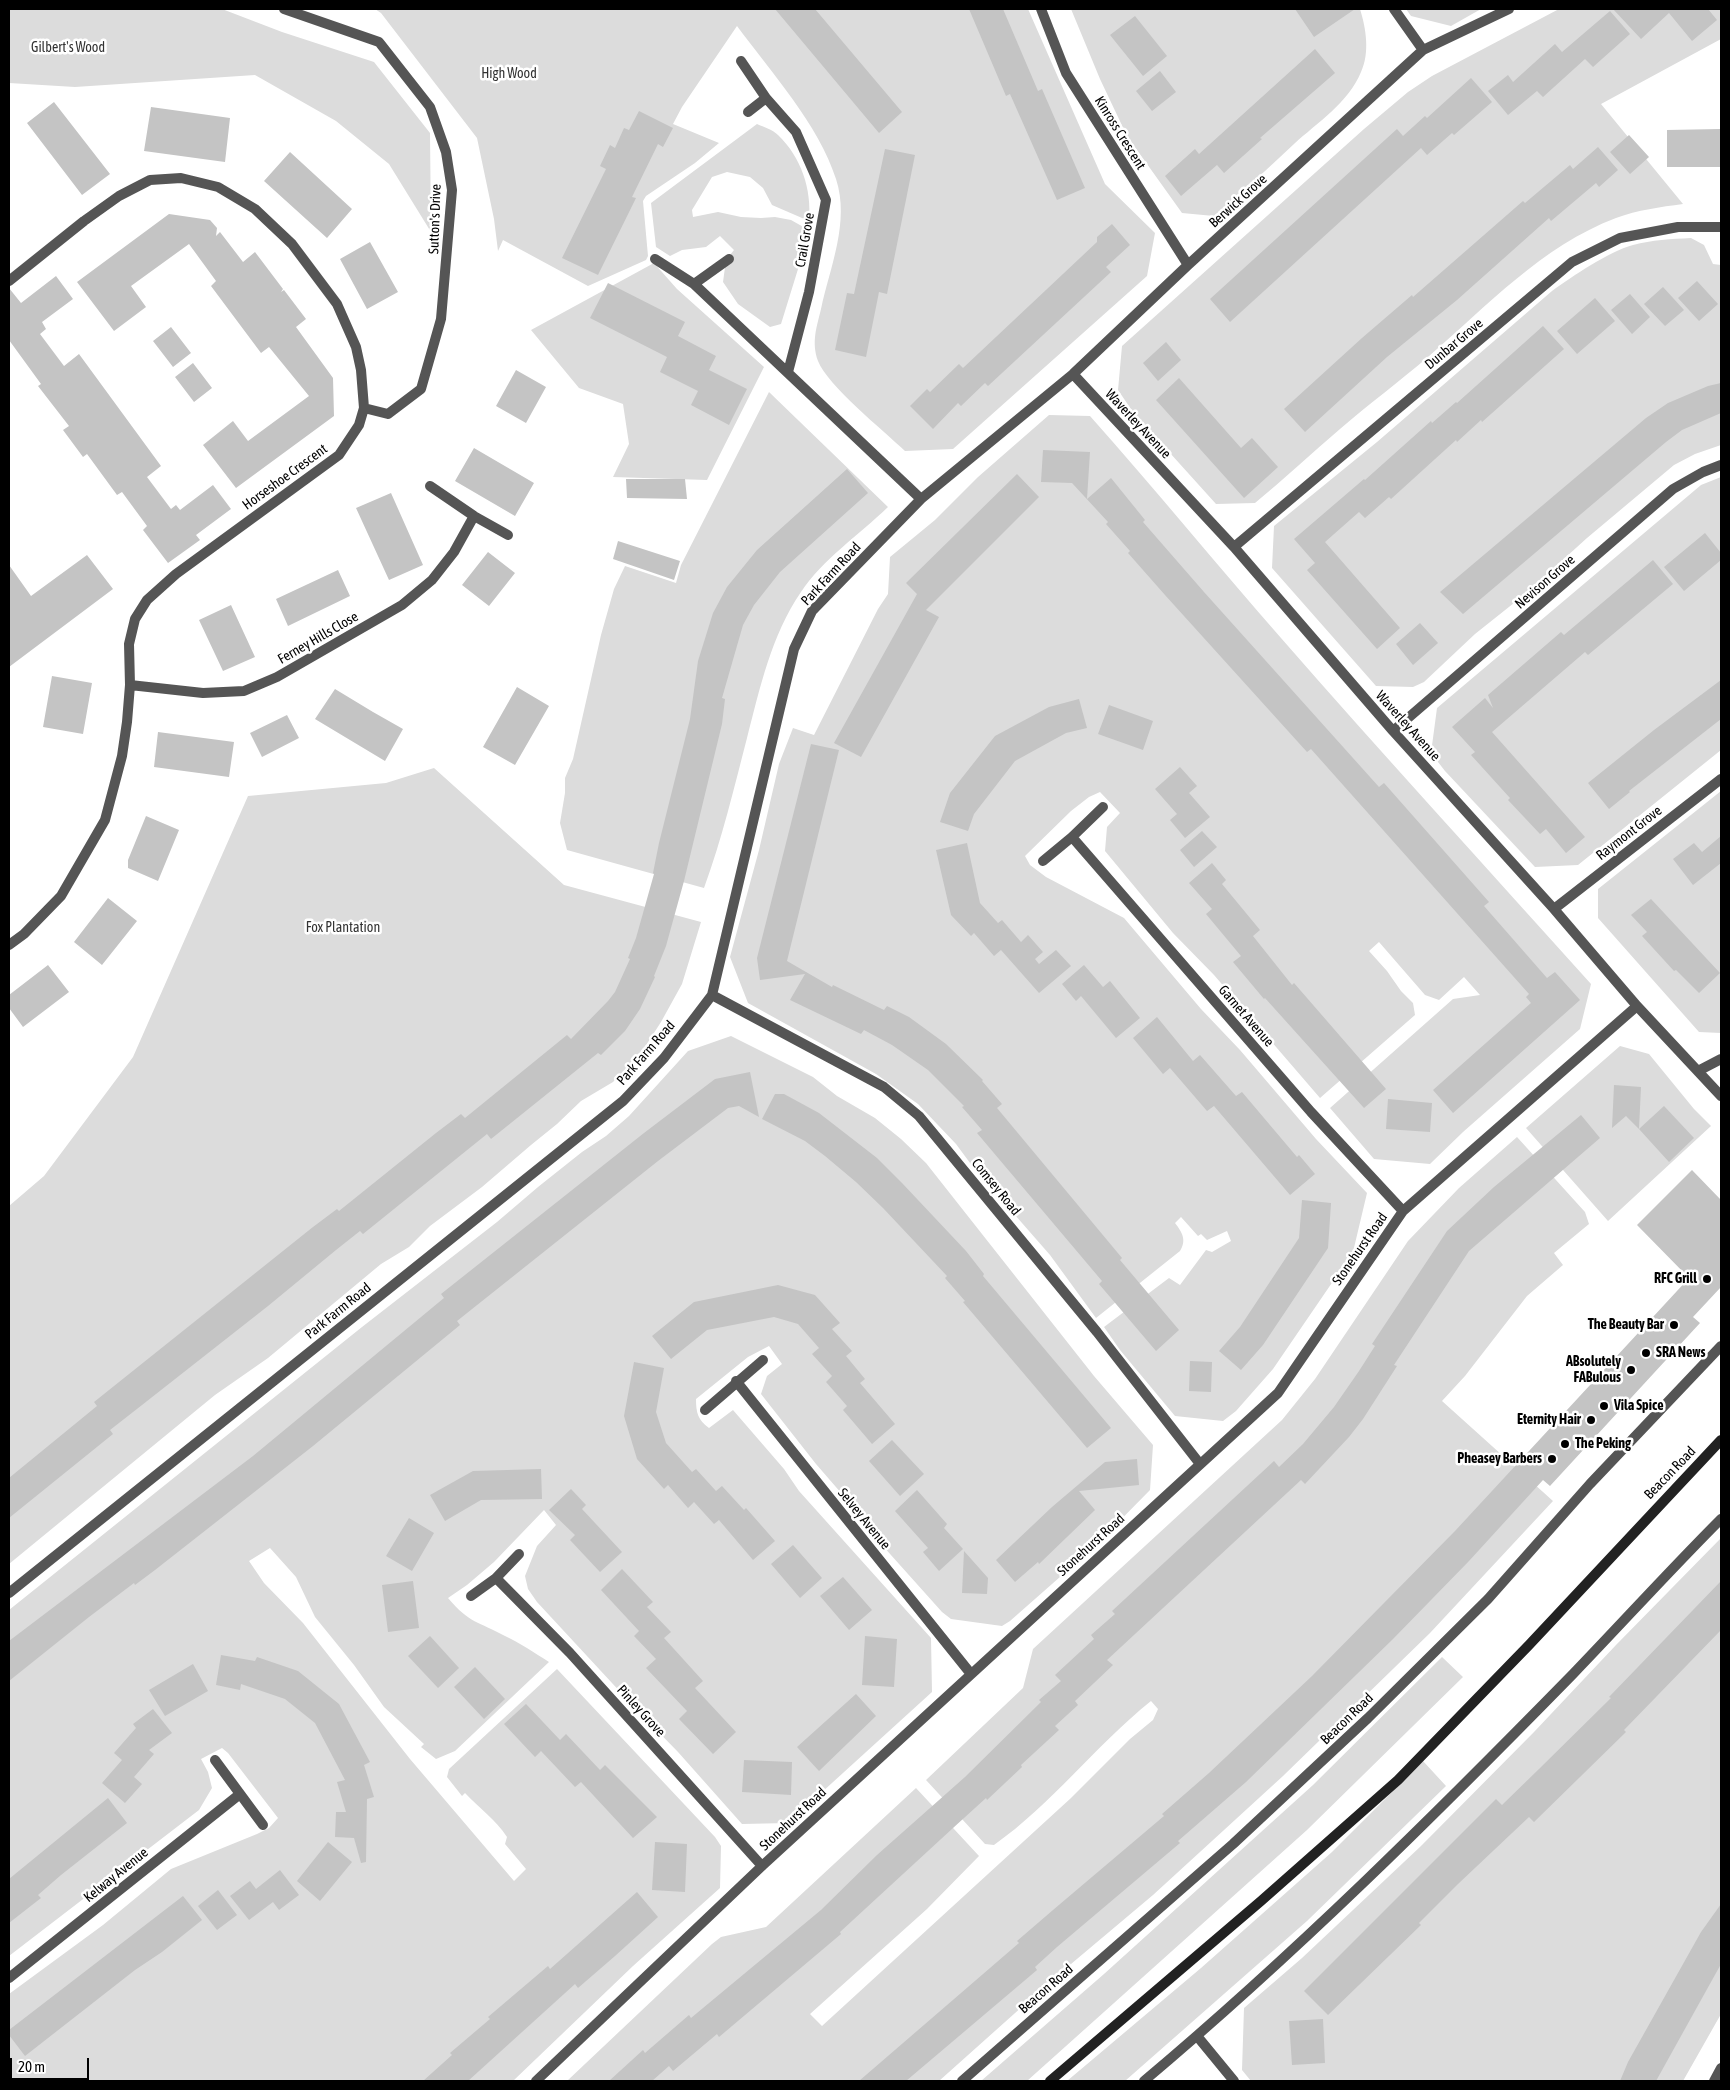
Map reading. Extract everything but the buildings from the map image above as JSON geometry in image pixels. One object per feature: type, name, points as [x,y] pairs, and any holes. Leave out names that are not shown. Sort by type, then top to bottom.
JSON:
[{"type":"main road","name":"Beacon Road","points":[[1050,2081],[1261,1901],[1398,1780],[1529,1645],[1721,1440]]},
{"type":"street","name":"Sutton's Drive","points":[[284,9],[379,42],[430,107],[446,152],[452,190],[441,319],[421,389],[388,414],[364,408]]},
{"type":"street","name":"Kinross Crescent","points":[[1041,9],[1066,73],[1188,265]]},
{"type":"street","points":[[1394,9],[1423,50]]},
{"type":"street","name":"Berwick Grove","points":[[1073,374],[1188,265],[1423,50],[1509,9]]},
{"type":"street","name":"Crail Grove","points":[[741,61],[766,98],[796,132],[826,200],[810,292],[788,372]]},
{"type":"street","points":[[748,112],[766,98]]},
{"type":"street","name":"Horseshoe Crescent","points":[[9,281],[84,221],[119,196],[150,180],[181,178],[218,187],[255,209],[292,244],[337,304],[356,347],[362,370],[364,408],[359,425],[339,455],[176,574],[147,600],[135,619],[129,644],[130,685],[122,756],[105,820],[61,896],[24,934],[9,945]]},
{"type":"street","name":"Dunbar Grove","points":[[1234,547],[1572,262],[1620,238],[1678,227],[1721,227]]},
{"type":"street","points":[[655,259],[694,284],[921,499]]},
{"type":"street","points":[[694,284],[729,259]]},
{"type":"street","name":"Waverley Avenue","points":[[1073,374],[1234,547],[1393,731],[1554,909],[1636,1006],[1721,1096]]},
{"type":"street","name":"Park Farm Road","points":[[9,1593],[622,1101],[664,1058],[712,995],[794,649],[812,611],[921,499],[1073,374]]},
{"type":"street","name":"Nevison Grove","points":[[1393,731],[1673,489],[1703,472],[1721,465]]},
{"type":"street","points":[[430,486],[474,516],[508,535]]},
{"type":"street","name":"Ferney Hills Close","points":[[130,685],[203,693],[244,691],[277,677],[315,657],[402,605],[432,580],[454,552],[474,516]]},
{"type":"street","name":"Raymont Grove","points":[[1554,909],[1721,780]]},
{"type":"street","points":[[1043,861],[1103,807]]},
{"type":"street","name":"Garnet Avenue","points":[[1072,836],[1311,1112],[1403,1210]]},
{"type":"street","name":"Comsey Road","points":[[712,995],[884,1087],[919,1116],[1097,1332],[1200,1464]]},
{"type":"street","name":"Stonehurst Road","points":[[536,2081],[762,1866],[1278,1393],[1403,1210],[1636,1006]]},
{"type":"street","points":[[1698,1071],[1721,1059]]},
{"type":"street","name":"Beacon Road","points":[[962,2081],[1233,1844],[1368,1718],[1488,1599],[1590,1484],[1721,1346]]},
{"type":"street","points":[[705,1410],[736,1381],[763,1360]]},
{"type":"street","name":"Selvey Avenue","points":[[736,1381],[971,1674]]},
{"type":"street","points":[[1144,2081],[1303,1940],[1442,1806],[1721,1519]]},
{"type":"street","points":[[471,1596],[496,1578],[519,1554]]},
{"type":"street","name":"Pinley Grove","points":[[496,1578],[570,1653],[762,1866]]},
{"type":"street","points":[[215,1760],[263,1825]]},
{"type":"street","name":"Kelway Avenue","points":[[9,1978],[240,1794]]},
{"type":"street","points":[[1197,2036],[1234,2081]]},
{"type":"street","points":[[1714,2081],[1721,2068]]},
{"type":"green space","name":"Gilbert's Wood","points":[[9,9],[222,9],[282,32],[374,62],[430,133],[431,232],[389,164],[336,121],[255,75],[75,87],[9,83]]},
{"type":"green space","name":"High Wood","points":[[375,9],[1028,9],[1105,184],[1155,233],[1147,276],[953,449],[905,451],[844,395],[818,361],[815,334],[840,228],[840,195],[828,159],[806,119],[779,80],[737,26],[682,107],[673,124],[719,143],[695,163],[646,196],[643,201],[648,256],[646,260],[588,286],[503,240],[498,251],[494,219],[477,138],[381,13]]},
{"type":"green space","points":[[1071,9],[1360,9],[1365,32],[1366,49],[1364,65],[1356,83],[1341,102],[1214,216],[1182,213],[1127,136],[1100,79]]},
{"type":"green space","points":[[1406,9],[1481,9],[1451,26],[1411,16]]},
{"type":"green space","points":[[1559,9],[1721,9],[1721,39],[1601,104],[1683,204],[1624,215],[1589,230],[1564,244],[1516,279],[1428,357],[1351,420],[1255,503],[1216,504],[1133,412],[1118,390],[1122,346],[1364,129],[1408,92],[1432,76]]},
{"type":"green space","points":[[757,124],[778,135],[799,163],[809,197],[809,221],[772,205],[763,188],[750,177],[727,172],[712,177],[692,210],[693,217],[718,212],[741,217],[775,217],[791,220],[807,229],[807,240],[781,324],[770,327],[738,304],[723,282],[726,260],[734,250],[720,236],[706,247],[682,250],[670,256],[656,247],[651,203]]},
{"type":"green space","points":[[1691,238],[1704,245],[1713,264],[1721,265],[1721,445],[1695,454],[1674,465],[1587,538],[1524,595],[1475,634],[1424,682],[1413,687],[1376,686],[1272,568],[1274,526],[1377,442],[1560,285],[1591,265],[1623,248],[1647,242]]},
{"type":"green space","points":[[654,263],[677,289],[764,367],[707,480],[613,477],[629,444],[623,404],[579,388],[531,330]]},
{"type":"green space","points":[[769,392],[888,507],[810,580],[782,626],[762,681],[727,813],[704,888],[567,850],[560,823],[565,793],[565,778],[573,759],[601,635],[614,589],[625,566],[676,583],[681,565]]},
{"type":"green space","points":[[1049,415],[1090,416],[1319,682],[1591,984],[1580,1029],[1463,1132],[1430,1164],[1374,1159],[1330,1108],[1453,999],[1480,995],[1464,977],[1439,1000],[1425,995],[1379,942],[1369,951],[1413,1003],[1415,1015],[1320,1098],[1214,975],[1173,933],[1105,851],[1107,827],[1120,813],[1100,792],[1089,797],[1071,811],[1025,856],[1030,865],[1046,877],[1124,918],[1201,1009],[1240,1050],[1316,1139],[1367,1193],[1353,1252],[1273,1369],[1236,1411],[1223,1421],[1175,1416],[1120,1350],[1104,1327],[1169,1278],[1180,1285],[1206,1250],[1212,1252],[1231,1241],[1227,1231],[1207,1240],[1201,1234],[1198,1236],[1181,1217],[1175,1223],[1183,1236],[1180,1251],[1096,1318],[1050,1255],[973,1167],[956,1144],[918,1104],[876,1074],[748,1003],[730,957],[759,850],[779,764],[793,728],[814,735],[878,609],[888,594],[890,557],[935,520],[978,477]]},
{"type":"green space","points":[[1721,477],[1721,750],[1578,865],[1535,867],[1445,771],[1431,753],[1437,708],[1701,485]]},
{"type":"green space","name":"Fox Plantation","points":[[434,768],[564,885],[701,922],[682,984],[641,1053],[613,1082],[581,1101],[557,1124],[482,1187],[430,1226],[409,1247],[381,1264],[268,1358],[215,1395],[9,1564],[9,1206],[44,1176],[133,1057],[248,796],[386,783]]},
{"type":"green space","points":[[1721,791],[1721,1033],[1699,1032],[1598,918],[1598,889]]},
{"type":"green space","points":[[731,1036],[813,1077],[837,1096],[875,1118],[926,1163],[1094,1376],[1153,1445],[1150,1490],[1094,1547],[1010,1621],[1002,1626],[951,1619],[942,1612],[882,1545],[868,1524],[816,1464],[761,1394],[767,1376],[782,1364],[769,1346],[748,1357],[696,1399],[698,1416],[709,1428],[733,1410],[784,1469],[799,1491],[931,1638],[932,1692],[788,1823],[742,1824],[678,1752],[537,1602],[528,1589],[525,1576],[537,1546],[556,1525],[544,1510],[494,1562],[448,1598],[462,1613],[549,1662],[455,1751],[436,1759],[421,1747],[424,1744],[384,1707],[354,1665],[315,1617],[296,1577],[270,1548],[249,1561],[264,1583],[303,1623],[410,1759],[514,1881],[526,1869],[505,1844],[507,1837],[493,1820],[465,1793],[462,1796],[447,1777],[449,1769],[557,1669],[715,1837],[721,1846],[720,1888],[633,1966],[513,2081],[9,2081],[9,1994],[103,1925],[171,1869],[257,1834],[269,1828],[278,1818],[228,1753],[222,1748],[201,1759],[208,1772],[212,1788],[199,1810],[9,1956],[9,1610],[362,1327],[497,1222],[582,1152],[606,1136],[629,1116],[688,1051]]},
{"type":"green space","points":[[1620,1046],[1649,1054],[1694,1109],[1711,1126],[1608,1221],[1526,1128]]},
{"type":"green space","points":[[1517,1137],[1585,1212],[1589,1224],[1554,1253],[1563,1265],[1527,1296],[1465,1376],[1442,1401],[1553,1501],[1430,1633],[1283,1776],[1153,1895],[1052,1980],[939,2081],[567,2081],[712,1944],[721,1937],[766,1927],[916,1788],[979,1856],[927,1909],[810,2014],[822,2026],[1071,1798],[1130,1739],[1153,1720],[1158,1709],[1151,1701],[1111,1737],[1035,1812],[994,1845],[985,1844],[926,1780],[1023,1688],[1033,1649],[1282,1420],[1315,1379],[1408,1241],[1459,1188]]},
{"type":"green space","points":[[1721,1538],[1721,2014],[1683,2081],[1251,2081],[1242,2070],[1244,2008],[1302,1958],[1421,1846]]},
{"type":"green space","points":[[1442,1657],[1463,1677],[1307,1830],[1027,2081],[981,2081],[1104,1974],[1313,1785]]},
{"type":"green space","points":[[1423,1761],[1446,1786],[1307,1921],[1125,2081],[1067,2081],[1201,1968],[1332,1852]]},
{"type":"place","name":"RFC Grill","points":[[1707,1279]]},
{"type":"place","name":"The Beauty Bar","points":[[1674,1325]]},
{"type":"place","name":"SRA News","points":[[1646,1353]]},
{"type":"place","name":"ABsolutely FABulous","points":[[1631,1370]]},
{"type":"place","name":"Vila Spice","points":[[1604,1406]]},
{"type":"place","name":"Eternity Hair","points":[[1591,1420]]},
{"type":"place","name":"The Peking","points":[[1565,1444]]},
{"type":"place","name":"Pheasey Barbers","points":[[1552,1459]]}]
